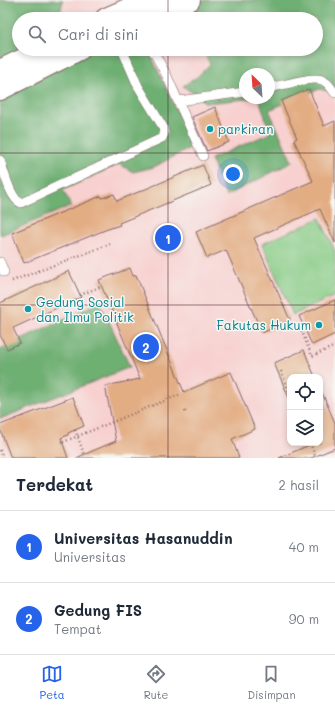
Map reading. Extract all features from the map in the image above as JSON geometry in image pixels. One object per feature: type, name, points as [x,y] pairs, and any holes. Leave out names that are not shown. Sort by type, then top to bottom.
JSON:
[{"type":"street","points":[[139,10],[186,0]]},
{"type":"street","points":[[0,71],[31,56]]},
{"type":"street","points":[[0,89],[65,56]]},
{"type":"lane","points":[[0,160],[13,197],[16,201],[21,203],[162,138],[164,134],[163,127],[138,86],[125,56]]},
{"type":"lane","points":[[156,56],[167,76],[203,156]]},
{"type":"lane","points":[[275,87],[311,79],[320,79],[327,83],[335,93]]},
{"type":"lane","points":[[178,101],[239,93]]},
{"type":"lane","points":[[0,262],[4,272]]},
{"type":"path","points":[[7,283],[110,244]]},
{"type":"path","points":[[80,295],[102,286]]},
{"type":"path","points":[[300,327],[312,356],[335,346]]},
{"type":"path","points":[[281,371],[287,386]]},
{"type":"path","points":[[63,442],[179,395]]},
{"type":"path","points":[[75,430],[84,454]]},
{"type":"path","points":[[311,446],[316,458]]},
{"type":"path","points":[[0,450],[3,458]]},
{"type":"shaded area","points":[[0,0],[335,0],[335,458],[0,458]]},
{"type":"green space","points":[[0,0],[63,0],[60,12],[12,12],[12,56],[16,56],[0,64]]},
{"type":"green space","points":[[206,0],[335,0],[335,92],[319,89],[269,110],[292,162],[226,196],[211,159],[270,133],[261,104],[275,104],[275,68],[239,68],[239,100],[206,103],[183,86],[197,77],[210,64],[206,56],[323,56],[323,12],[172,12]]},
{"type":"green space","points":[[76,56],[151,56],[193,146],[154,167],[133,172],[119,164],[63,190],[71,206],[1,235],[0,95]]},
{"type":"green space","points":[[320,218],[335,251],[335,296],[293,315],[262,244]]},
{"type":"green space","points":[[100,302],[130,367],[0,419],[0,349]]},
{"type":"building","points":[[309,89],[324,126],[335,121],[335,243],[320,209],[254,238],[290,320],[262,333],[226,250],[207,258],[196,232],[313,181],[294,140],[297,138],[281,101]]},
{"type":"building","name":"parkiran","points":[[215,107],[229,142],[207,151],[192,117]]},
{"type":"building","points":[[203,165],[211,185],[119,223],[120,225],[24,263],[12,233],[101,196],[102,198],[114,194],[117,201]]},
{"type":"building","points":[[130,268],[133,276],[136,275],[184,392],[231,372],[255,429],[232,439],[239,458],[76,458],[116,441],[105,386],[140,379],[99,280]]},
{"type":"building","name":"Gedung Sosial dan Ilmu Politik","points":[[69,271],[81,297],[13,328],[20,343],[7,349],[0,335],[0,303]]},
{"type":"building","name":"Fakutas Hukum","points":[[335,300],[335,334],[312,345],[299,316]]},
{"type":"building","points":[[304,350],[314,374],[287,374],[287,393],[274,363]]},
{"type":"building","points":[[323,395],[335,423],[335,448],[311,458],[279,458],[307,446],[323,446]]},
{"type":"building","points":[[73,397],[84,426],[61,438],[68,458],[11,458],[0,429],[0,425]]},
{"type":"place","name":"parkiran","points":[[210,129]]},
{"type":"place","name":"Universitas Hasanuddin","points":[[168,238]]},
{"type":"place","name":"Gedung Sosial dan Ilmu Politik","points":[[28,309]]},
{"type":"place","name":"Fakutas Hukum","points":[[319,325]]},
{"type":"place","name":"Gedung FIS","points":[[146,347]]}]
